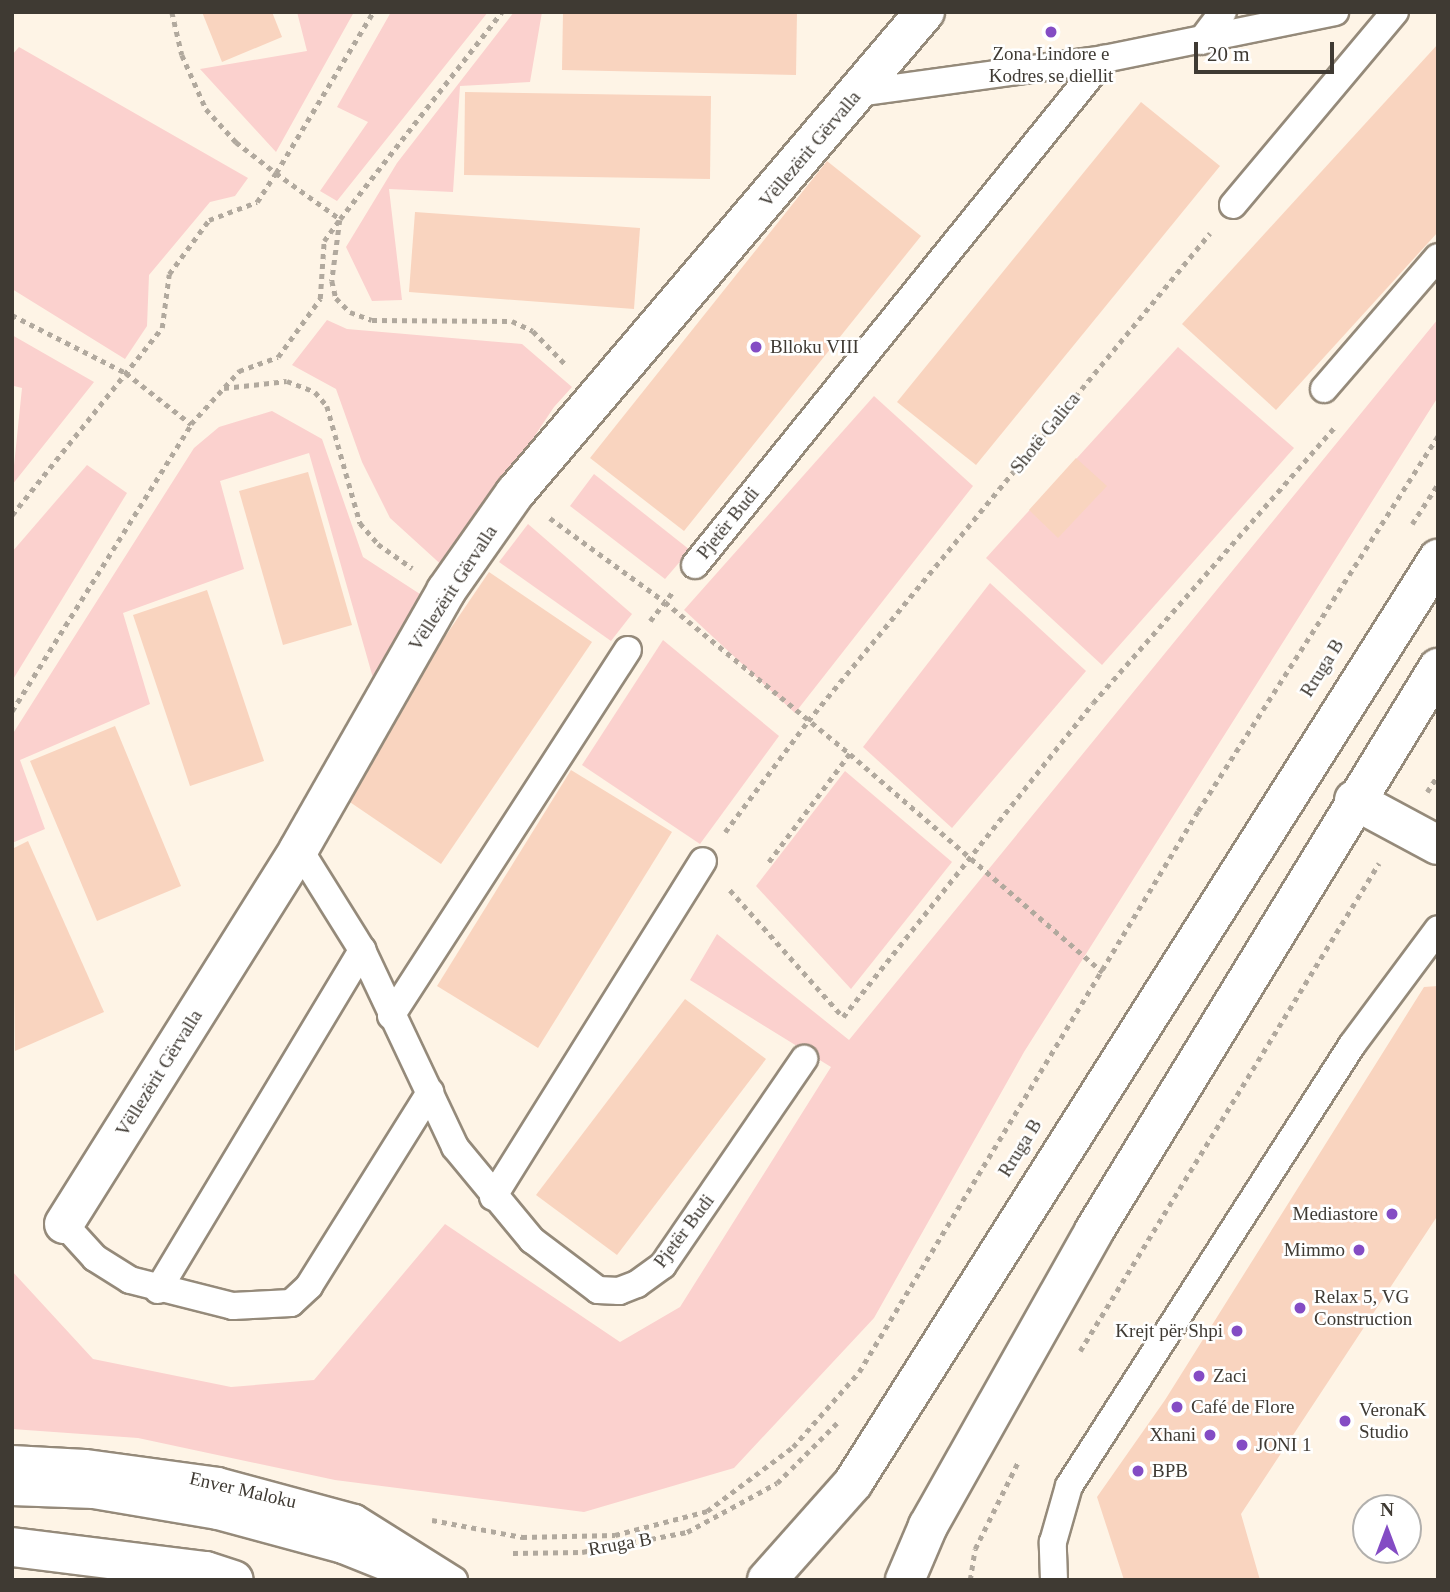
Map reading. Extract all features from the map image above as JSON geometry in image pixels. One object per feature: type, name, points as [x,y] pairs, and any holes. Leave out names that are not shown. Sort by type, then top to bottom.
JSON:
[{"type":"main road","name":"Vëllezërit Gërvalla","points":[[64,1224],[299,849],[446,591],[515,493],[925,12]]},
{"type":"main road","name":"Rruga B","points":[[767,1580],[853,1483],[1438,559]]},
{"type":"main road","points":[[905,1580],[928,1526],[1094,1231],[1354,800],[1438,668]]},
{"type":"main road","points":[[1354,800],[1438,845]]},
{"type":"main road","name":"Enver Maloku","points":[[12,1486],[94,1489],[218,1510],[344,1544],[434,1580]]},
{"type":"main road","points":[[12,1547],[206,1571],[234,1580]]},
{"type":"lane","points":[[1201,41],[1223,12]]},
{"type":"lane","points":[[857,93],[1104,59],[1335,12]]},
{"type":"lane","points":[[1233,205],[1395,12]]},
{"type":"lane","name":"Pjetër Budi","points":[[695,565],[1104,59]]},
{"type":"lane","points":[[1324,389],[1438,257]]},
{"type":"lane","points":[[391,1016],[628,650]]},
{"type":"lane","name":"Pjetër Budi","points":[[299,849],[362,950],[455,1147],[493,1197],[532,1240],[598,1290],[618,1291],[637,1284],[663,1265],[804,1059]]},
{"type":"lane","points":[[493,1197],[703,861]]},
{"type":"lane","points":[[1054,1580],[1053,1542],[1069,1486],[1352,1045],[1438,929]]},
{"type":"lane","points":[[158,1290],[362,950]]},
{"type":"lane","points":[[64,1224],[95,1258],[130,1280],[158,1290],[233,1306],[270,1307],[291,1303],[309,1286],[430,1092]]},
{"type":"lane","name":"Enver Maloku","points":[[12,1459],[85,1462],[219,1481],[355,1518],[454,1580]]},
{"type":"path","points":[[172,12],[182,55],[206,109],[236,142],[340,219]]},
{"type":"path","points":[[12,514],[162,328],[169,274],[209,220],[257,202],[373,12]]},
{"type":"path","points":[[12,710],[191,424],[239,371],[278,357],[320,299],[324,241],[502,12]]},
{"type":"path","name":"Shotë Galica","points":[[703,861],[808,721],[1233,205]]},
{"type":"path","points":[[340,219],[332,281],[336,298],[350,312],[372,320],[512,321],[533,331],[597,399]]},
{"type":"path","points":[[12,314],[126,373],[191,424]]},
{"type":"path","points":[[223,388],[287,381],[315,392],[327,406],[360,523],[378,544],[446,591]]},
{"type":"path","points":[[703,861],[843,1017],[1093,704],[1338,423]]},
{"type":"path","points":[[421,1517],[522,1537],[615,1535],[707,1511],[793,1447],[859,1372],[1198,811],[1438,436]]},
{"type":"path","points":[[515,493],[665,602],[972,855],[1103,972]]},
{"type":"path","name":"Pjetër Budi","points":[[628,650],[695,565]]},
{"type":"path","points":[[767,865],[850,754]]},
{"type":"path","points":[[1079,1354],[1350,906],[1438,775]]},
{"type":"path","name":"Rruga B","points":[[513,1553],[582,1552],[687,1532],[777,1483],[840,1419]]},
{"type":"path","points":[[971,1580],[975,1549],[1020,1457]]},
{"type":"shaded area","points":[[297,12],[354,12],[276,152],[200,69],[307,51]]},
{"type":"shaded area","points":[[391,12],[488,12],[337,201],[320,191],[368,122],[337,107]]},
{"type":"shaded area","points":[[514,12],[542,12],[530,82],[460,86],[453,192],[389,189],[402,300],[372,301],[346,247],[397,163]]},
{"type":"shaded area","points":[[19,47],[248,178],[235,196],[210,202],[149,275],[147,326],[125,359],[12,289],[12,55]]},
{"type":"shaded area","points":[[1438,319],[1438,397],[1024,1052],[874,1318],[734,1468],[584,1512],[335,1480],[138,1438],[12,1429],[12,1271],[93,1359],[231,1387],[314,1380],[445,1224],[620,1342],[680,1307],[831,1067],[690,980],[717,934],[849,1040]]},
{"type":"shaded area","points":[[327,320],[347,329],[522,344],[572,387],[554,407],[446,569],[390,518],[362,462],[336,389],[292,365]]},
{"type":"shaded area","points":[[12,335],[94,382],[12,485],[22,388],[14,386]]},
{"type":"shaded area","points":[[1178,347],[1294,448],[1102,665],[986,558]]},
{"type":"shaded area","points":[[874,396],[973,486],[795,713],[684,610]]},
{"type":"shaded area","points":[[272,411],[322,439],[363,557],[423,596],[373,678],[309,453],[220,481],[244,569],[123,613],[150,704],[20,760],[45,829],[12,843],[12,735],[194,448],[219,427]]},
{"type":"shaded area","points":[[87,465],[127,493],[12,681],[12,552]]},
{"type":"shaded area","points":[[594,474],[690,550],[665,579],[570,506]]},
{"type":"shaded area","points":[[528,524],[632,614],[611,641],[499,562]]},
{"type":"shaded area","points":[[990,583],[1086,671],[952,828],[863,747]]},
{"type":"shaded area","points":[[663,640],[779,736],[700,844],[582,765]]},
{"type":"shaded area","points":[[845,771],[952,862],[851,989],[756,886]]},
{"type":"building","points":[[202,12],[272,12],[282,37],[222,62]]},
{"type":"building","points":[[563,12],[797,12],[796,75],[562,70]]},
{"type":"building","points":[[1438,44],[1438,232],[1276,410],[1182,324]]},
{"type":"building","points":[[465,92],[711,96],[710,179],[464,175]]},
{"type":"building","points":[[1141,102],[1220,166],[976,465],[897,402]]},
{"type":"building","name":"Blloku VIII","points":[[827,161],[921,236],[684,531],[590,458]]},
{"type":"building","points":[[415,212],[640,228],[634,309],[409,292]]},
{"type":"building","points":[[1076,458],[1107,486],[1058,538],[1029,510]]},
{"type":"building","points":[[308,472],[352,625],[283,645],[239,491]]},
{"type":"building","points":[[489,572],[592,642],[441,864],[338,794]]},
{"type":"building","points":[[207,590],[264,761],[190,786],[133,615]]},
{"type":"building","points":[[115,726],[181,886],[97,921],[30,761]]},
{"type":"building","points":[[571,770],[672,832],[538,1048],[437,986]]},
{"type":"building","points":[[28,841],[104,1012],[15,1051],[12,849]]},
{"type":"building","name":"Relax 5, VG Construction","points":[[1438,986],[1438,1215],[1241,1514],[1260,1580],[1124,1580],[1097,1497],[1165,1400],[1424,987]]},
{"type":"building","points":[[685,999],[766,1059],[617,1255],[536,1195]]},
{"type":"place","name":"Zona Lindore e Kodres se diellit","points":[[1051,32]]},
{"type":"place","name":"Blloku VIII","points":[[756,347]]},
{"type":"place","name":"Mediastore","points":[[1392,1214]]},
{"type":"place","name":"Mimmo","points":[[1359,1250]]},
{"type":"place","name":"Relax 5, VG Construction","points":[[1300,1308]]},
{"type":"place","name":"Krejt për Shpi","points":[[1237,1331]]},
{"type":"place","name":"Zaci","points":[[1199,1376]]},
{"type":"place","name":"Café de Flore","points":[[1177,1407]]},
{"type":"place","name":"VeronaK Studio","points":[[1345,1421]]},
{"type":"place","name":"Xhani","points":[[1210,1435]]},
{"type":"place","name":"JONI 1","points":[[1242,1445]]},
{"type":"place","name":"BPB","points":[[1138,1471]]}]
